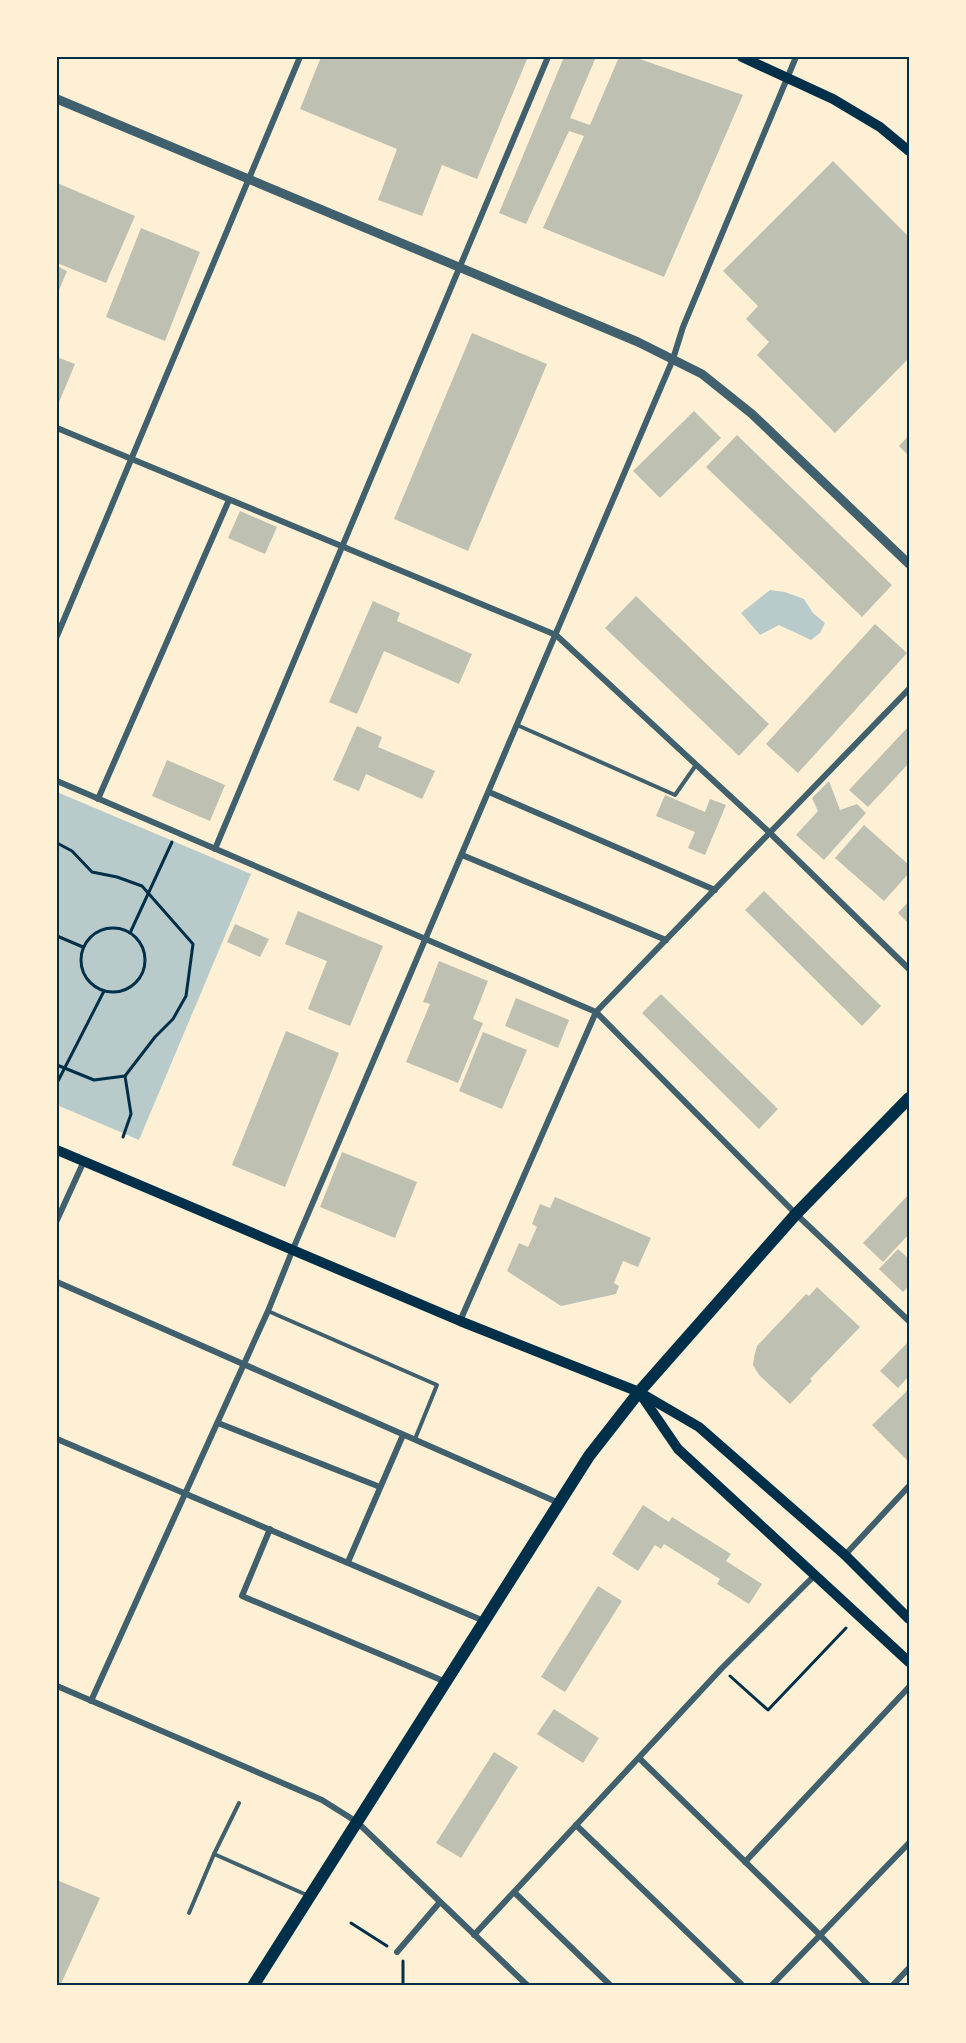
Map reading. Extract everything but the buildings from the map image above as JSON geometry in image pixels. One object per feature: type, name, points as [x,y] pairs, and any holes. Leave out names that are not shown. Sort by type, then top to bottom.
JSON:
[{"type":"main road","points":[[742,57],[833,99],[880,127],[909,152]]},
{"type":"main road","points":[[253,1986],[589,1456],[639,1392],[796,1214],[909,1098]]},
{"type":"main road","points":[[57,1150],[460,1321],[639,1392],[699,1427],[845,1555],[909,1619]]},
{"type":"main road","points":[[639,1392],[678,1449],[909,1662]]},
{"type":"street","points":[[57,636],[300,57]]},
{"type":"street","points":[[215,849],[548,57]]},
{"type":"street","points":[[91,1701],[268,1311],[673,360],[682,327],[796,57]]},
{"type":"street","points":[[57,99],[639,342],[702,374],[752,414],[909,564]]},
{"type":"street","points":[[57,428],[556,635],[770,833],[909,969]]},
{"type":"street","points":[[98,799],[229,500]]},
{"type":"street","points":[[460,1321],[596,1012],[909,689]]},
{"type":"street","points":[[57,781],[596,1012],[796,1214],[909,1321]]},
{"type":"street","points":[[489,792],[715,890]]},
{"type":"street","points":[[462,855],[666,940]]},
{"type":"street","points":[[57,1220],[84,1161]]},
{"type":"street","points":[[57,1282],[559,1503]]},
{"type":"street","points":[[218,1424],[380,1487]]},
{"type":"street","points":[[348,1562],[403,1435]]},
{"type":"street","points":[[57,1439],[484,1621]]},
{"type":"street","points":[[845,1555],[909,1486]]},
{"type":"street","points":[[270,1529],[242,1596],[446,1682]]},
{"type":"street","points":[[474,1935],[723,1668],[814,1576]]},
{"type":"street","points":[[57,1686],[322,1800],[357,1822],[528,1986]]},
{"type":"street","points":[[745,1862],[909,1687]]},
{"type":"street","points":[[639,1758],[870,1986]]},
{"type":"street","points":[[576,1825],[743,1986]]},
{"type":"street","points":[[771,1986],[909,1843]]},
{"type":"street","points":[[515,1893],[611,1986]]},
{"type":"street","points":[[397,1952],[440,1902]]},
{"type":"street","points":[[892,1986],[909,1968]]},
{"type":"lane","points":[[518,725],[675,795],[696,765]]},
{"type":"lane","points":[[268,1311],[437,1385],[415,1440]]},
{"type":"lane","points":[[189,1913],[239,1803]]},
{"type":"lane","points":[[214,1854],[310,1896]]},
{"type":"path","points":[[130,933],[176,832]]},
{"type":"path","points":[[57,843],[72,851],[92,872],[117,877],[142,886],[193,944],[186,996],[173,1019],[125,1077],[94,1080],[57,1065]]},
{"type":"path","points":[[112,927],[130,933],[142,946],[145,955],[142,973],[130,987],[113,992],[95,987],[83,974],[81,956],[88,939],[103,929],[112,927]]},
{"type":"path","points":[[57,936],[83,947]]},
{"type":"path","points":[[57,1083],[104,991]]},
{"type":"path","points":[[123,1137],[131,1114],[125,1077]]},
{"type":"path","points":[[723,1668],[768,1710],[846,1628]]},
{"type":"shaded area","points":[[770,590],[785,592],[804,599],[813,613],[825,623],[820,633],[811,640],[779,625],[760,635],[741,613]]},
{"type":"shaded area","points":[[57,792],[251,874],[139,1140],[57,1105]]}]
